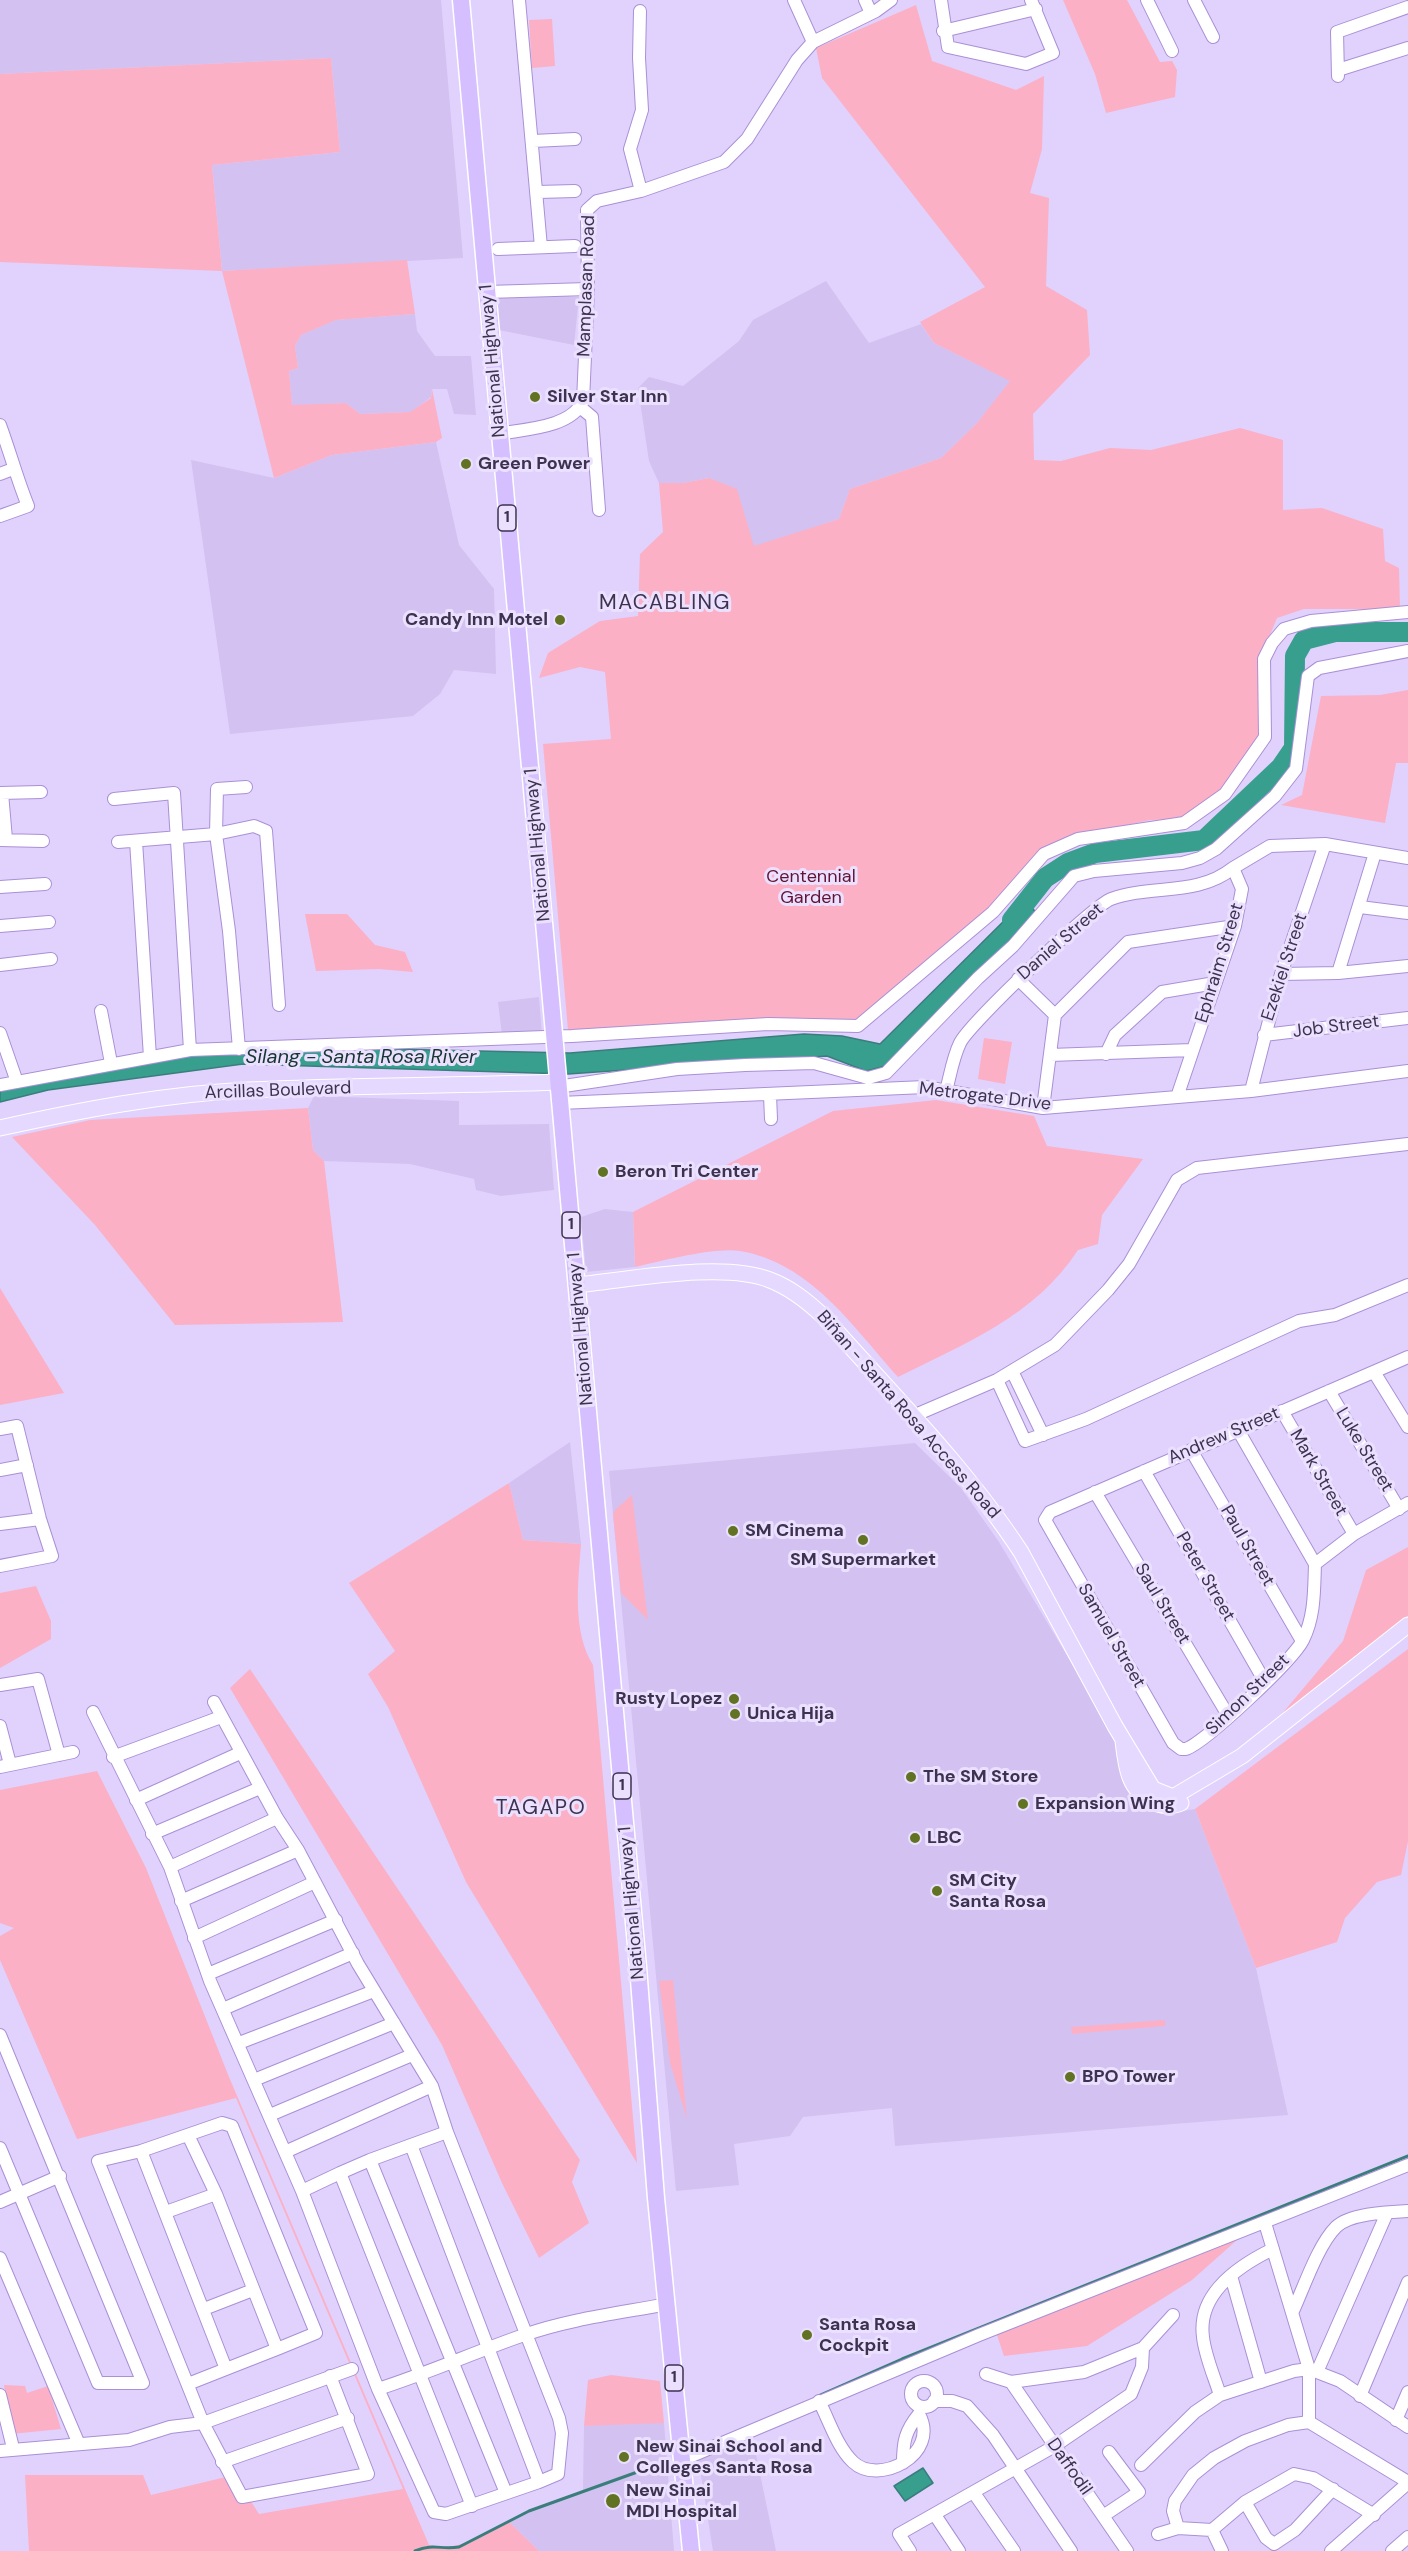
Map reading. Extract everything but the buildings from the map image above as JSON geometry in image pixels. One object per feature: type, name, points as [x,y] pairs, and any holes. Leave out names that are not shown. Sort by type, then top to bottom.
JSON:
[{"type":"highway","name":"National Highway 1","points":[[461,0],[666,2300],[691,2551]]},
{"type":"main road","name":"Arcillas Boulevard","points":[[0,1128],[97,1108],[248,1090],[560,1091]]},
{"type":"main road","name":"Biñan - Santa Rosa Access Road","points":[[576,1285],[644,1277],[731,1272],[770,1280],[792,1290],[823,1316],[986,1500],[1021,1551],[1122,1738],[1132,1786],[1142,1797],[1158,1805],[1176,1806],[1268,1746],[1408,1624]]},
{"type":"main road","name":"Biñan - Santa Rosa Access Road","points":[[1340,1684],[1408,1634]]},
{"type":"street","points":[[522,0],[541,247]]},
{"type":"street","points":[[794,0],[813,42]]},
{"type":"street","points":[[865,0],[871,13]]},
{"type":"street","name":"Mamplasan Road","points":[[580,408],[585,365],[588,289],[587,210],[597,201],[641,190],[724,162],[747,140],[797,60],[813,42],[871,13],[891,0]]},
{"type":"street","points":[[940,0],[943,31],[949,48],[1028,64],[1053,53],[1033,5],[943,31]]},
{"type":"street","points":[[1194,0],[1213,38]]},
{"type":"street","points":[[1152,1],[1172,51]]},
{"type":"street","points":[[1408,7],[1337,32],[1338,73],[1408,48]]},
{"type":"street","points":[[640,11],[639,58],[642,110],[630,149],[641,190]]},
{"type":"street","points":[[533,141],[575,139]]},
{"type":"street","points":[[537,192],[574,191]]},
{"type":"street","points":[[498,249],[575,246]]},
{"type":"street","points":[[487,292],[588,289]]},
{"type":"street","points":[[498,434],[553,422],[580,408],[592,417],[599,510]]},
{"type":"street","points":[[0,428],[28,506],[0,516]]},
{"type":"street","points":[[0,474],[13,469]]},
{"type":"street","points":[[0,1086],[190,1050],[554,1037],[768,1024],[862,1024],[993,912],[1044,854],[1078,839],[1184,823],[1225,794],[1263,742],[1264,660],[1272,643],[1284,628],[1311,621],[1408,612]]},
{"type":"street","points":[[560,1091],[677,1069],[745,1065],[814,1063],[868,1078],[886,1073],[978,978],[1013,946],[1074,876],[1094,871],[1182,863],[1200,858],[1216,849],[1275,795],[1296,769],[1308,676],[1318,668],[1408,651]]},
{"type":"street","points":[[239,1049],[229,931],[216,834],[216,789],[246,787]]},
{"type":"street","points":[[40,792],[1,793],[3,840],[43,841]]},
{"type":"street","points":[[114,798],[174,793],[190,1050]]},
{"type":"street","points":[[118,843],[216,834],[254,826],[266,831],[279,1005]]},
{"type":"street","points":[[136,842],[150,1058]]},
{"type":"street","points":[[1233,868],[1269,846],[1325,844],[1408,858]]},
{"type":"street","name":"Ezekiel Street","points":[[1251,1091],[1281,974],[1325,844]]},
{"type":"street","points":[[1338,973],[1375,853]]},
{"type":"street","name":"Ephraim Street","points":[[1177,1097],[1235,926],[1242,890],[1233,868]]},
{"type":"street","name":"Daniel Street","points":[[946,1091],[960,1042],[1018,979],[1110,899],[1205,884],[1221,878],[1233,868]]},
{"type":"street","points":[[0,887],[45,884]]},
{"type":"street","points":[[1360,907],[1408,913]]},
{"type":"street","points":[[0,926],[49,922]]},
{"type":"street","points":[[1043,1108],[1055,1014],[1128,942],[1235,926]]},
{"type":"street","points":[[0,964],[51,959]]},
{"type":"street","points":[[1281,974],[1338,973],[1408,966]]},
{"type":"street","points":[[1018,979],[1055,1014]]},
{"type":"street","points":[[1106,1054],[1114,1035],[1162,992],[1215,983]]},
{"type":"street","points":[[101,1011],[111,1064]]},
{"type":"street","name":"Job Street","points":[[1264,1035],[1408,1018]]},
{"type":"street","points":[[0,1033],[17,1083]]},
{"type":"street","points":[[1050,1055],[1192,1050]]},
{"type":"street","name":"Metrogate Drive","points":[[560,1091],[771,1095],[925,1088],[1043,1108],[1251,1091],[1408,1071]]},
{"type":"street","points":[[771,1095],[771,1119]]},
{"type":"street","points":[[913,1416],[997,1380],[1055,1345],[1108,1290],[1129,1264],[1177,1180],[1197,1168],[1408,1144]]},
{"type":"street","points":[[997,1380],[1021,1437],[1025,1441],[1086,1419],[1299,1321],[1335,1315],[1408,1285]]},
{"type":"street","name":"Andrew Street","points":[[1045,1520],[1050,1512],[1408,1357]]},
{"type":"street","points":[[1012,1371],[1043,1435]]},
{"type":"street","points":[[1374,1372],[1408,1427]]},
{"type":"street","name":"Luke Street","points":[[1329,1391],[1403,1506]]},
{"type":"street","name":"Mark Street","points":[[1282,1411],[1354,1534]]},
{"type":"street","points":[[0,1429],[17,1426],[40,1519],[52,1556],[0,1566]]},
{"type":"street","points":[[1238,1430],[1315,1564],[1354,1534],[1403,1506]]},
{"type":"street","name":"Paul Street","points":[[1191,1450],[1302,1641]]},
{"type":"street","points":[[0,1470],[27,1465]]},
{"type":"street","name":"Peter Street","points":[[1144,1471],[1265,1682]]},
{"type":"street","name":"Saul Street","points":[[1095,1492],[1229,1717]]},
{"type":"street","points":[[0,1524],[40,1519]]},
{"type":"street","name":"Samuel Street","points":[[1045,1520],[1173,1743],[1181,1749]]},
{"type":"street","name":"Simon Street","points":[[1181,1749],[1191,1747],[1229,1717],[1302,1641],[1314,1610],[1315,1564]]},
{"type":"street","points":[[0,1685],[38,1679],[59,1755]]},
{"type":"street","points":[[93,1712],[113,1757],[170,1867],[208,1974],[302,2191],[361,2366],[378,2389],[434,2512],[446,2514],[558,2475],[562,2428],[447,2132],[432,2086],[352,1953],[298,1850],[240,1753],[214,1702]]},
{"type":"street","points":[[113,1757],[221,1717]]},
{"type":"street","points":[[0,1726],[5,1765],[73,1752]]},
{"type":"street","points":[[136,1800],[240,1753]]},
{"type":"street","points":[[152,1834],[260,1788]]},
{"type":"street","points":[[170,1867],[277,1818]]},
{"type":"street","points":[[181,1901],[298,1850]]},
{"type":"street","points":[[194,1938],[315,1882]]},
{"type":"street","points":[[208,1974],[336,1920]]},
{"type":"street","points":[[223,2009],[352,1953]]},
{"type":"street","points":[[239,2043],[374,1991]]},
{"type":"street","points":[[254,2080],[394,2024]]},
{"type":"street","points":[[0,2035],[60,2176],[143,2383],[98,2384],[0,2148]]},
{"type":"street","points":[[270,2115],[412,2055]]},
{"type":"street","points":[[285,2152],[432,2086]]},
{"type":"street","points":[[188,2384],[316,2333],[232,2126],[222,2123],[141,2151],[98,2161],[203,2423],[242,2497],[368,2474],[330,2376]]},
{"type":"street","points":[[302,2191],[370,2160],[447,2132]]},
{"type":"street","points":[[188,2136],[216,2194],[277,2349]]},
{"type":"street","points":[[411,2145],[539,2482]]},
{"type":"street","points":[[141,2151],[226,2368]]},
{"type":"street","points":[[370,2160],[506,2493]]},
{"type":"street","points":[[682,2460],[979,2335],[1408,2165]]},
{"type":"street","points":[[340,2173],[472,2506]]},
{"type":"street","points":[[0,2202],[60,2176]]},
{"type":"street","points":[[166,2212],[216,2194]]},
{"type":"street","points":[[1293,2311],[1323,2246],[1337,2226],[1363,2216],[1408,2211]]},
{"type":"street","points":[[1309,2422],[1313,2371],[1387,2212]]},
{"type":"street","points":[[1264,2223],[1313,2371]]},
{"type":"street","points":[[1220,2395],[1203,2336],[1205,2313],[1214,2292],[1245,2262],[1273,2248]]},
{"type":"street","points":[[0,2258],[78,2442]]},
{"type":"street","points":[[1231,2276],[1261,2382]]},
{"type":"street","points":[[1360,2396],[1408,2282]]},
{"type":"street","points":[[204,2309],[253,2290]]},
{"type":"street","points":[[378,2389],[421,2375],[525,2334],[666,2300]]},
{"type":"street","points":[[986,2374],[1011,2382],[1084,2372],[1143,2348],[1173,2315]]},
{"type":"street","points":[[910,2551],[899,2534],[935,2516],[1053,2446],[1131,2394],[1142,2367],[1143,2348]]},
{"type":"street","points":[[0,2395],[6,2449],[129,2440],[170,2427],[203,2423],[361,2366]]},
{"type":"street","points":[[1141,2465],[1195,2412],[1220,2395],[1261,2382],[1313,2371],[1340,2381],[1408,2427]]},
{"type":"street","points":[[819,2401],[854,2463],[865,2469],[882,2470],[903,2463],[916,2452],[923,2440],[925,2426],[919,2410],[913,2401],[911,2393],[914,2385],[922,2381],[933,2385],[936,2393],[934,2401],[919,2410],[908,2428],[903,2441],[903,2463]]},
{"type":"street","name":"Daffodil","points":[[1011,2382],[1127,2551]]},
{"type":"street","points":[[1396,2420],[1408,2392]]},
{"type":"street","points":[[934,2401],[952,2401],[967,2406],[993,2435],[1071,2551]]},
{"type":"street","points":[[222,2462],[348,2418]]},
{"type":"street","points":[[1178,2528],[1173,2511],[1175,2501],[1193,2475],[1214,2458],[1245,2441],[1288,2425],[1309,2422],[1408,2482],[1331,2551]]},
{"type":"street","points":[[1103,2516],[1139,2492],[1109,2452]]},
{"type":"street","points":[[1158,2534],[1178,2528],[1212,2530],[1245,2502],[1294,2474],[1313,2478],[1374,2514]]},
{"type":"street","points":[[1245,2502],[1266,2538],[1274,2544],[1294,2530],[1333,2490]]},
{"type":"street","points":[[974,2493],[1014,2551]]},
{"type":"street","points":[[935,2516],[959,2551]]},
{"type":"street","points":[[1212,2530],[1222,2551]]},
{"type":"street","points":[[1392,2551],[1408,2537]]},
{"type":"shaded area","points":[[0,0],[441,0],[463,258],[222,271],[212,165],[340,152],[331,58],[0,74]]},
{"type":"shaded area","points":[[826,281],[869,343],[921,324],[934,343],[1011,381],[977,423],[941,458],[850,489],[839,519],[754,547],[709,478],[683,483],[659,483],[649,461],[638,388],[649,377],[683,386],[739,341],[753,320]]},
{"type":"shaded area","points":[[496,295],[579,297],[574,345],[499,330]]},
{"type":"shaded area","points":[[415,314],[417,331],[435,356],[471,356],[476,415],[454,414],[447,389],[432,389],[431,397],[411,412],[360,414],[346,403],[292,406],[289,371],[298,368],[295,346],[301,335],[335,320]]},
{"type":"shaded area","points":[[436,442],[459,545],[494,589],[496,674],[454,670],[440,694],[413,716],[230,734],[191,460],[274,478],[332,455]]},
{"type":"shaded area","points":[[539,997],[542,1035],[502,1035],[498,1002]]},
{"type":"shaded area","points":[[314,1096],[459,1101],[459,1125],[549,1124],[554,1190],[501,1196],[476,1190],[474,1179],[410,1164],[324,1161],[313,1150],[308,1108]]},
{"type":"shaded area","points":[[605,1209],[633,1212],[635,1267],[586,1272],[581,1217]]},
{"type":"shaded area","points":[[570,1442],[581,1544],[523,1540],[509,1483]]},
{"type":"shaded area","name":"SM City Santa Rosa","points":[[915,1443],[961,1488],[999,1542],[1162,1814],[1195,1809],[1256,1968],[1288,2115],[895,2146],[892,2108],[803,2117],[790,2136],[734,2144],[739,2185],[676,2191],[609,1471]]},
{"type":"shaded area","name":"New Sinai MDI Hospital","points":[[664,2423],[674,2551],[539,2551],[508,2521],[583,2491],[584,2426]]},
{"type":"shaded area","points":[[753,2440],[776,2551],[713,2551],[698,2457]]},
{"type":"green space","points":[[1063,0],[1127,0],[1160,62],[1172,61],[1177,70],[1175,97],[1106,113],[1095,74]]},
{"type":"green space","name":"Centennial Garden","points":[[916,5],[932,61],[1016,90],[1044,76],[1042,149],[1030,193],[1049,198],[1046,286],[1087,310],[1090,355],[1033,414],[1034,460],[1061,461],[1110,448],[1151,450],[1240,428],[1283,440],[1283,510],[1322,508],[1383,529],[1385,561],[1399,568],[1400,609],[1304,609],[1277,618],[1260,659],[1261,735],[1222,792],[1178,819],[1150,820],[1077,836],[1042,852],[994,914],[861,1021],[568,1030],[543,744],[611,739],[605,672],[580,667],[539,678],[548,653],[600,621],[638,616],[640,554],[663,532],[659,483],[683,483],[709,478],[737,489],[754,546],[839,519],[850,489],[941,458],[977,423],[1010,381],[934,343],[920,322],[985,287],[822,78],[816,48]]},
{"type":"green space","points":[[552,19],[555,66],[532,68],[529,20]]},
{"type":"green space","points":[[331,58],[340,152],[212,165],[222,271],[0,262],[0,74]]},
{"type":"green space","points":[[407,260],[415,314],[336,320],[301,335],[295,346],[298,368],[289,371],[292,405],[346,403],[360,414],[410,412],[431,398],[432,389],[442,438],[436,442],[332,455],[274,478],[222,271]]},
{"type":"green space","points":[[1408,690],[1408,763],[1396,763],[1385,823],[1281,805],[1302,795],[1321,696],[1380,695]]},
{"type":"green space","points":[[305,914],[347,914],[375,945],[405,952],[413,972],[379,969],[316,971]]},
{"type":"green space","points":[[984,1038],[1012,1042],[1005,1084],[978,1079]]},
{"type":"green space","points":[[936,1100],[1034,1116],[1047,1146],[1143,1159],[1102,1215],[1098,1244],[1078,1250],[1061,1273],[1041,1293],[997,1326],[898,1377],[829,1300],[788,1269],[765,1258],[729,1250],[688,1255],[635,1267],[633,1212],[833,1111]]},
{"type":"green space","points":[[308,1108],[313,1150],[324,1161],[343,1322],[175,1325],[95,1225],[12,1137],[90,1120]]},
{"type":"green space","points":[[0,1288],[64,1393],[0,1405]]},
{"type":"green space","points":[[509,1483],[523,1540],[581,1544],[578,1590],[579,1622],[586,1652],[593,1665],[637,2163],[466,1882],[388,1707],[368,1674],[395,1651],[349,1583]]},
{"type":"green space","points":[[632,1495],[648,1620],[621,1593],[613,1514]]},
{"type":"green space","points":[[1408,1547],[1408,1616],[1281,1715],[1343,1641],[1366,1570]]},
{"type":"green space","points":[[36,1586],[51,1621],[51,1639],[0,1668],[0,1593]]},
{"type":"green space","points":[[1408,1649],[1408,1841],[1401,1875],[1377,1882],[1345,1918],[1337,1942],[1256,1968],[1195,1809]]},
{"type":"green space","points":[[250,1669],[580,2160],[572,2182],[589,2223],[539,2258],[502,2183],[442,2045],[230,1688]]},
{"type":"green space","points":[[97,1771],[146,1868],[229,2077],[429,2545],[461,2544],[508,2521],[539,2551],[415,2551],[418,2549],[411,2551],[29,2551],[25,2475],[143,2475],[151,2495],[234,2475],[259,2514],[403,2489],[236,2098],[77,2139],[0,1960],[0,1936],[14,1928],[0,1923],[0,1790]]},
{"type":"green space","points":[[673,1980],[687,2119],[670,2063],[659,1981]]},
{"type":"green space","points":[[1165,2020],[1165,2026],[1072,2034],[1071,2027]]},
{"type":"green space","points":[[1246,2232],[1192,2280],[1087,2346],[1004,2356],[996,2332]]},
{"type":"green space","points":[[611,2375],[660,2381],[664,2423],[584,2426],[588,2380]]},
{"type":"green space","points":[[4,2385],[25,2386],[27,2393],[48,2386],[61,2429],[11,2434]]},
{"type":"water","points":[[1026,899],[1036,913],[889,1065],[866,1071],[827,1056],[568,1074],[243,1064],[48,1090],[0,1102],[0,1086],[181,1056],[296,1047],[570,1053],[804,1034],[842,1036],[880,1044]]},
{"type":"water","points":[[923,2468],[933,2483],[905,2501],[894,2486]]},
{"type":"waterway","name":"Silang - Santa Rosa River","points":[[1012,920],[1045,878],[1068,863],[1095,853],[1204,840],[1281,767],[1294,748],[1295,656],[1304,640],[1335,632],[1408,632]]},
{"type":"waterway","points":[[818,2396],[902,2359],[1408,2156]]},
{"type":"waterway","points":[[415,2551],[427,2547],[459,2547],[529,2511],[654,2466]]},
{"type":"place","name":"Silver Star Inn","points":[[535,397]]},
{"type":"place","name":"Green Power","points":[[466,464]]},
{"type":"place","name":"Candy Inn Motel","points":[[560,620]]},
{"type":"place","name":"Beron Tri Center","points":[[603,1172]]},
{"type":"place","name":"SM Cinema","points":[[733,1531]]},
{"type":"place","name":"SM Supermarket","points":[[863,1540]]},
{"type":"place","name":"Rusty Lopez","points":[[734,1699]]},
{"type":"place","name":"Unica Hija","points":[[735,1714]]},
{"type":"place","name":"The SM Store","points":[[911,1777]]},
{"type":"place","name":"Expansion Wing","points":[[1023,1804]]},
{"type":"place","name":"LBC","points":[[915,1838]]},
{"type":"place","name":"SM City Santa Rosa","points":[[937,1891]]},
{"type":"place","name":"BPO Tower","points":[[1070,2077]]},
{"type":"place","name":"Santa Rosa Cockpit","points":[[807,2335]]},
{"type":"place","name":"New Sinai School and Colleges Santa Rosa","points":[[624,2457]]},
{"type":"place","name":"New Sinai MDI Hospital","points":[[613,2501]]},
{"type":"district","name":"MACABLING","points":[[665,603]]},
{"type":"district","name":"TAGAPO","points":[[541,1808]]}]
